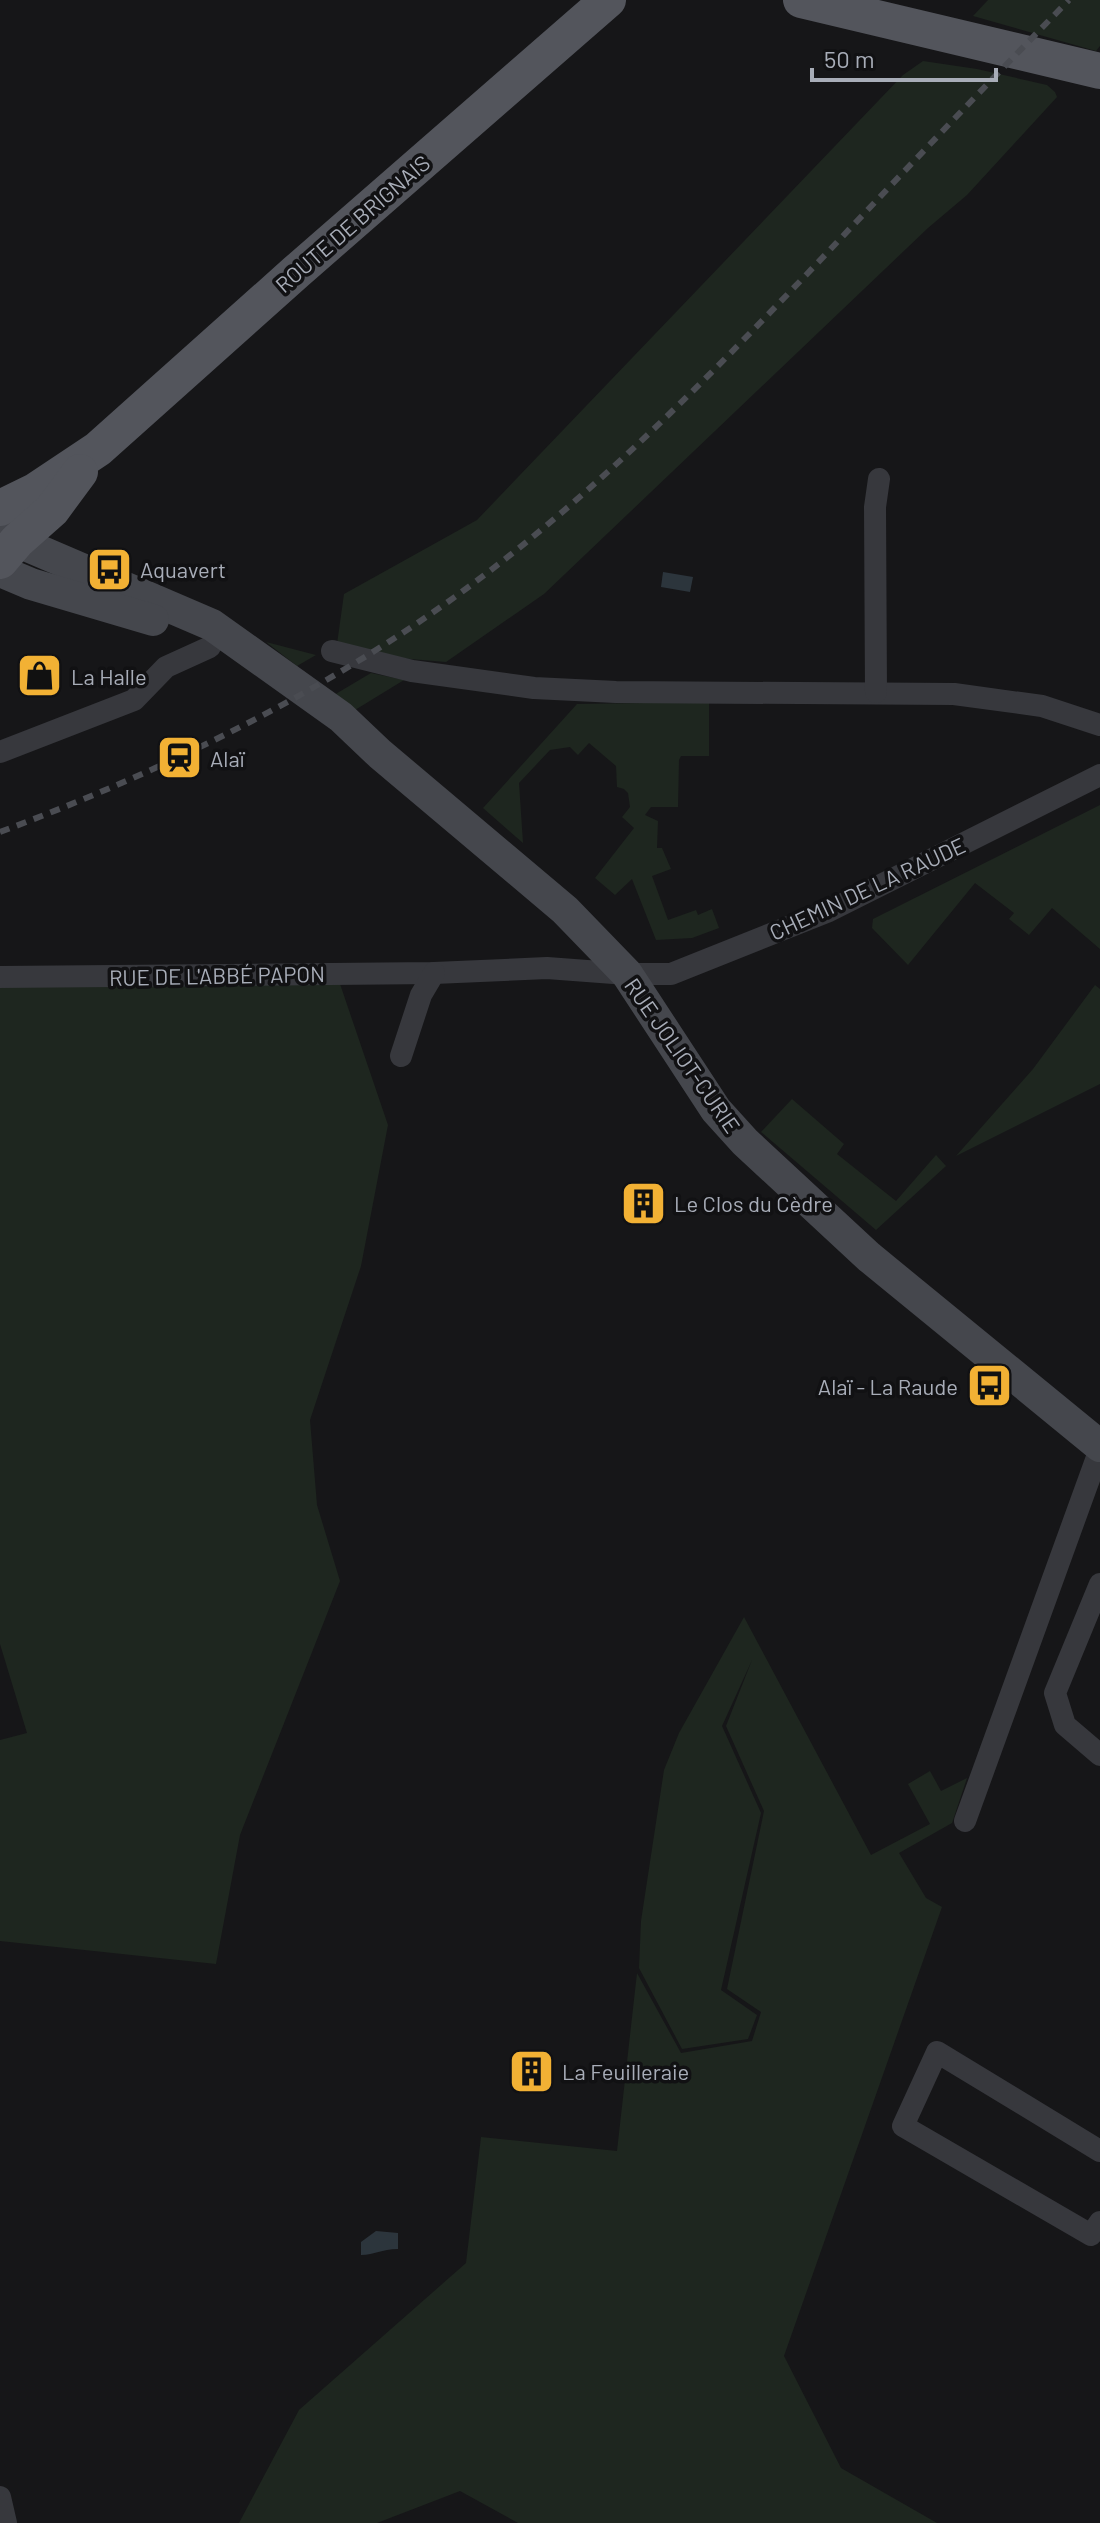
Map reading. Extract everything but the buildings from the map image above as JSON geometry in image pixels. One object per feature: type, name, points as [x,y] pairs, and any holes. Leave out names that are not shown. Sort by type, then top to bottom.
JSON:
[{"type":"main road","name":"ROUTE DE BRIGNAIS","points":[[0,508],[35,491],[98,449],[608,0]]},
{"type":"main road","points":[[801,0],[1100,71]]},
{"type":"main road","name":"ROUTE DE BRIGNAIS","points":[[4,552],[52,510],[98,449]]},
{"type":"main road","name":"RUE JOLIOT-CURIE","points":[[4,552],[31,584],[171,626],[210,647],[320,722],[380,754]]},
{"type":"main road","name":"RUE JOLIOT-CURIE","points":[[4,552],[212,625],[341,717],[380,754],[557,903],[627,974],[716,1110],[745,1142],[869,1257],[1100,1448]]},
{"type":"street","points":[[876,692],[875,507],[879,479]]},
{"type":"street","points":[[0,752],[134,700],[166,667],[210,647]]},
{"type":"street","points":[[332,651],[412,671],[534,688],[616,692],[954,694],[1042,706],[1100,725]]},
{"type":"street","name":"CHEMIN DE LA RAUDE","points":[[627,974],[671,974],[829,911],[1100,775]]},
{"type":"street","name":"RUE DE L'ABBÉ PAPON","points":[[0,977],[434,973],[547,968],[627,974]]},
{"type":"street","points":[[401,1056],[421,995],[434,973]]},
{"type":"street","points":[[965,1821],[1100,1448]]},
{"type":"street","points":[[1100,1584],[1055,1693],[1065,1725],[1100,1755]]},
{"type":"street","points":[[1100,2151],[937,2052],[903,2126],[1091,2235],[1100,2222]]},
{"type":"street","points":[[0,2497],[6,2523]]},
{"type":"shaded area","points":[[988,0],[1100,0],[1100,46],[1096,51],[973,16]]},
{"type":"shaded area","points":[[923,61],[977,69],[1047,85],[1057,97],[967,195],[928,228],[544,594],[446,662],[398,658],[337,644],[344,594],[477,520],[903,75]]},
{"type":"shaded area","points":[[663,572],[693,577],[690,592],[661,587]]},
{"type":"shaded area","points":[[266,642],[316,655],[297,666]]},
{"type":"shaded area","points":[[371,673],[404,680],[355,710],[334,695]]},
{"type":"shaded area","points":[[709,702],[709,756],[681,756],[678,807],[651,807],[645,815],[658,821],[657,848],[662,848],[671,869],[652,876],[668,920],[696,910],[698,915],[712,909],[719,928],[692,938],[656,940],[632,879],[615,895],[595,878],[634,828],[622,817],[630,807],[628,793],[617,787],[616,766],[589,743],[578,755],[570,747],[550,750],[519,783],[523,843],[483,808],[577,704]]},
{"type":"shaded area","points":[[1100,805],[1100,949],[1052,908],[1029,935],[1009,919],[1014,913],[975,883],[908,965],[872,928],[873,919]]},
{"type":"shaded area","points":[[339,981],[388,1125],[361,1266],[310,1420],[317,1505],[340,1581],[240,1835],[216,1964],[0,1941],[0,1740],[27,1733],[0,1644],[0,987]]},
{"type":"shaded area","points":[[1095,985],[1100,989],[1100,1084],[956,1156],[1033,1069]]},
{"type":"shaded area","points":[[792,1099],[844,1144],[837,1154],[896,1201],[936,1155],[946,1166],[876,1230],[761,1132]]},
{"type":"shaded area","points":[[744,1617],[871,1855],[930,1824],[908,1784],[930,1771],[941,1791],[967,1778],[952,1823],[899,1853],[926,1898],[942,1907],[784,2356],[841,2468],[937,2523],[518,2523],[460,2491],[377,2523],[239,2523],[299,2410],[466,2263],[481,2137],[617,2151],[637,1973],[681,2053],[752,2041],[761,2012],[727,1989],[764,1811],[726,1726],[752,1660],[722,1726],[761,1813],[721,1990],[757,2015],[748,2039],[682,2049],[639,1968],[641,1921],[664,1770],[679,1733]]},
{"type":"shaded area","points":[[376,2231],[398,2233],[398,2249],[361,2255],[361,2242]]},
{"type":"railway","points":[[0,832],[181,756],[298,696],[409,628],[510,555],[599,480],[684,399],[1069,0]]},
{"type":"place","name":"Aquavert","points":[[109,569]]},
{"type":"place","name":"La Halle","points":[[40,676]]},
{"type":"place","name":"Alaï","points":[[179,758]]},
{"type":"place","name":"Le Clos du Cèdre","points":[[643,1203]]},
{"type":"place","name":"Alaï - La Raude","points":[[989,1386]]},
{"type":"place","name":"La Feuilleraie","points":[[531,2071]]}]
